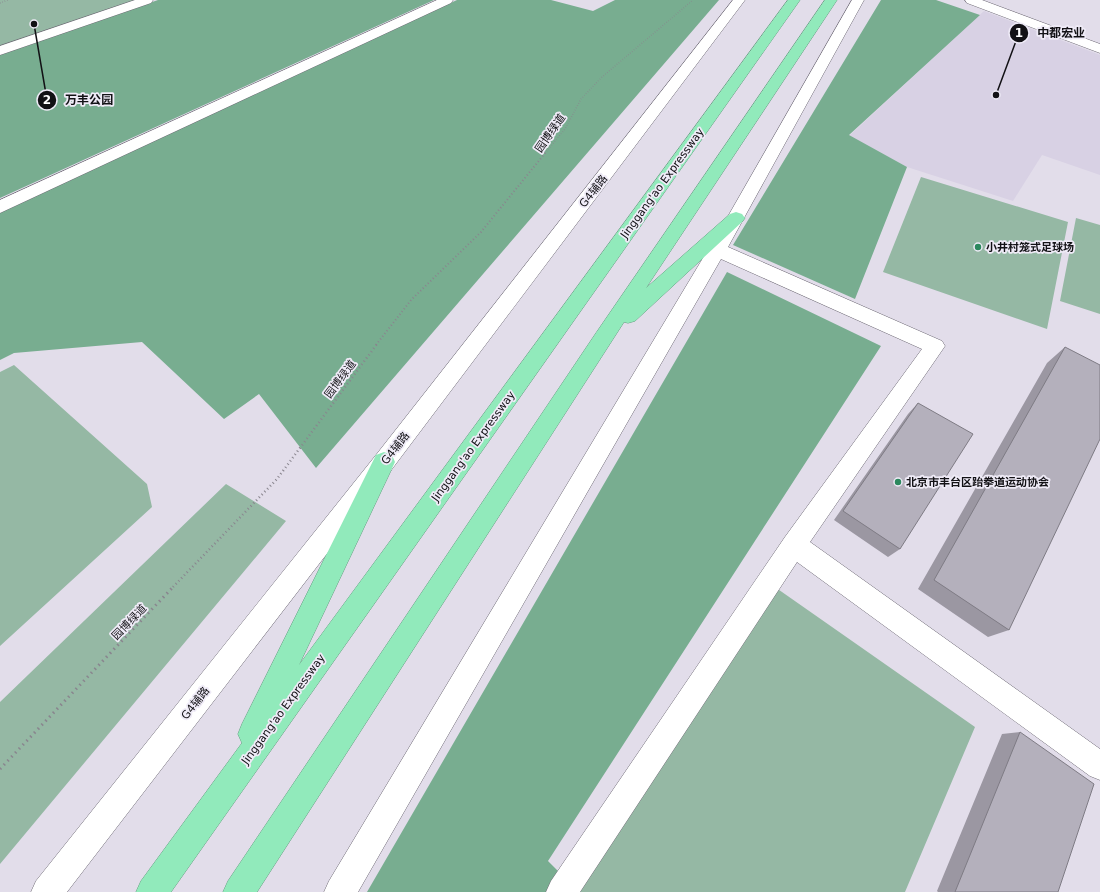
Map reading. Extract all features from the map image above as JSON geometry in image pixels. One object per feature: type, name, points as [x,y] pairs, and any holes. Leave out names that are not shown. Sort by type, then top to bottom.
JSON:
[{"type":"highway","name":"Jinggang'ao Expressway","points":[[152,892],[794,0]]},
{"type":"highway","points":[[239,892],[603,338],[831,0]]},
{"type":"highway","points":[[603,338],[736,218]]},
{"type":"highway","points":[[226,788],[384,462]]},
{"type":"street","points":[[0,51],[147,0]]},
{"type":"street","points":[[0,207],[447,0]]},
{"type":"street","name":"G4辅路","points":[[47,892],[384,462],[739,0]]},
{"type":"street","points":[[340,892],[736,218],[858,0]]},
{"type":"street","points":[[971,0],[1100,49]]},
{"type":"street","points":[[562,892],[794,545],[935,346],[717,250]]},
{"type":"street","points":[[794,545],[1100,766]]},
{"type":"path","points":[[0,3],[8,0]]},
{"type":"path","name":"园博绿道","points":[[0,769],[277,479],[343,388],[411,300],[481,232],[565,129],[581,99],[602,77],[693,0]]},
{"type":"shaded area","points":[[984,11],[1100,55],[1100,175],[1042,155],[1013,201],[907,167],[849,136]]},
{"type":"green space","points":[[0,0],[137,0],[0,47]]},
{"type":"green space","points":[[158,0],[434,0],[0,198],[0,55]]},
{"type":"green space","points":[[457,0],[551,0],[593,11],[615,0],[719,0],[316,468],[259,394],[224,419],[142,342],[14,353],[0,360],[0,212]]},
{"type":"green space","points":[[881,0],[936,0],[980,15],[849,135],[907,167],[855,299],[733,245]]},
{"type":"green space","name":"小井村笼式足球场","points":[[921,177],[1068,222],[1047,329],[883,272]]},
{"type":"green space","points":[[1076,218],[1100,225],[1100,314],[1060,301]]},
{"type":"green space","points":[[727,272],[881,346],[548,861],[562,875],[548,892],[367,892]]},
{"type":"green space","points":[[14,365],[147,484],[152,507],[0,646],[0,372]]},
{"type":"green space","points":[[226,484],[286,521],[0,864],[0,702]]},
{"type":"green space","points":[[772,585],[975,727],[905,892],[574,892]]},
{"type":"building","points":[[1065,347],[1100,365],[1100,439],[1009,630],[934,580]]},
{"type":"building","name":"北京市丰台区跆拳道运动协会","points":[[918,403],[973,434],[900,549],[843,511]]},
{"type":"building","points":[[1020,732],[1094,784],[1058,892],[955,892]]},
{"type":"place","name":"万丰公园","points":[[34,24]]},
{"type":"place","name":"中都宏业","points":[[996,95]]},
{"type":"place","name":"小井村笼式足球场","points":[[978,247]]},
{"type":"place","name":"北京市丰台区跆拳道运动协会","points":[[898,482]]}]
